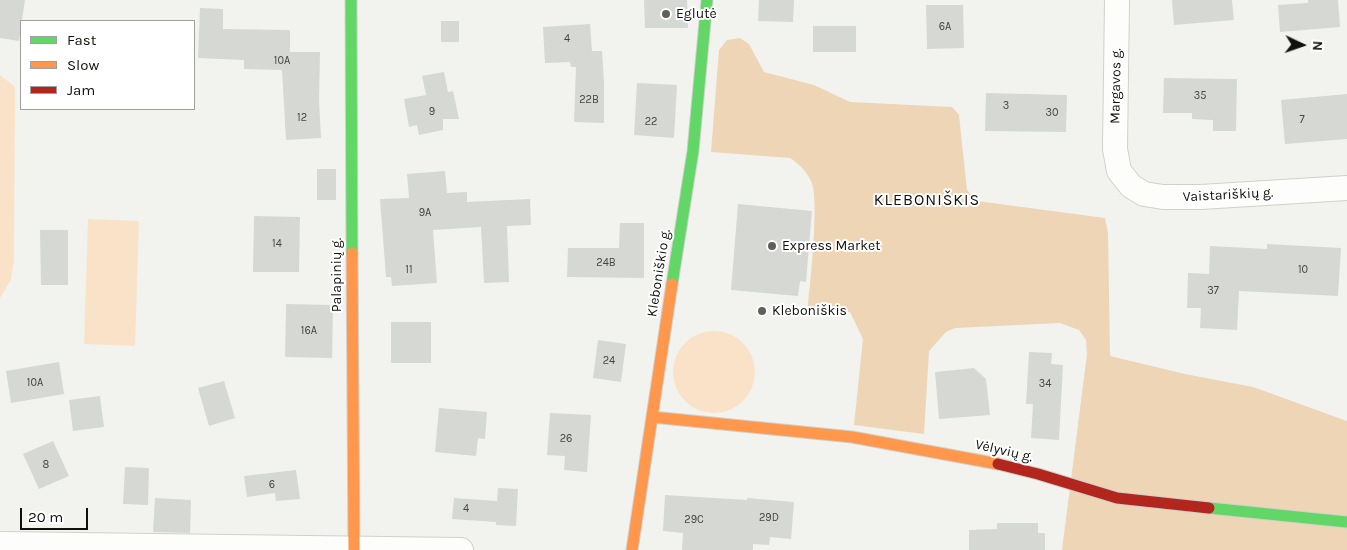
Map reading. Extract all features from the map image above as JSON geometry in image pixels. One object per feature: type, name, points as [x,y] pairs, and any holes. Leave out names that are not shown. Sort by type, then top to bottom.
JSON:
[{"type":"street","name":"Palapinių g.","points":[[351,0],[354,549]]},
{"type":"street","name":"Kleboniškio g.","points":[[632,550],[694,151],[707,0]]},
{"type":"street","name":"Margavos g.","points":[[1117,0],[1115,149],[1119,171]]},
{"type":"street","name":"Vaistariškių g.","points":[[1119,171],[1131,186],[1144,194],[1163,197],[1201,197],[1347,188]]},
{"type":"street","name":"Vėlyvių g.","points":[[652,416],[852,437],[984,461],[1038,474],[1116,498],[1347,522]]},
{"type":"street","points":[[0,544],[461,550]]},
{"type":"shaded area","points":[[740,38],[749,44],[764,72],[814,85],[850,102],[952,107],[959,115],[967,190],[977,201],[1105,218],[1108,233],[1110,356],[1185,374],[1253,387],[1347,421],[1347,550],[1062,550],[1087,354],[1086,340],[1079,330],[1060,323],[955,328],[946,332],[929,351],[924,434],[854,425],[863,339],[850,312],[808,306],[815,222],[814,190],[811,181],[802,168],[790,158],[711,152],[719,50],[727,40]]},
{"type":"shaded area","points":[[0,75],[15,87],[14,259],[11,280],[0,298]]},
{"type":"shaded area","points":[[88,219],[139,221],[135,346],[84,344]]},
{"type":"shaded area","points":[[706,331],[722,331],[737,338],[748,349],[755,364],[752,388],[743,401],[722,413],[706,413],[691,406],[680,395],[673,380],[673,364],[680,349],[691,338]]},
{"type":"building","points":[[0,0],[25,0],[22,20],[20,20],[19,41],[0,38]]},
{"type":"building","name":"Eglutė","points":[[644,0],[687,0],[688,28],[645,28]]},
{"type":"building","points":[[759,0],[794,0],[793,22],[758,21]]},
{"type":"building","points":[[1172,0],[1232,0],[1234,20],[1174,25]]},
{"type":"building","points":[[1308,0],[1338,0],[1340,27],[1280,32],[1278,5],[1308,3]]},
{"type":"building","points":[[926,5],[963,5],[964,48],[927,49]]},
{"type":"building","points":[[200,8],[223,9],[223,29],[290,30],[290,52],[320,52],[319,100],[321,138],[286,140],[282,70],[244,69],[244,60],[198,58]]},
{"type":"building","points":[[441,21],[459,21],[459,42],[441,42]]},
{"type":"building","points":[[590,24],[592,51],[602,51],[604,123],[574,122],[576,67],[571,67],[570,62],[545,63],[543,27]]},
{"type":"building","points":[[813,26],[856,26],[856,52],[813,52]]},
{"type":"building","points":[[444,72],[448,92],[453,91],[459,119],[443,119],[443,130],[419,135],[417,125],[409,127],[404,99],[426,95],[422,76]]},
{"type":"building","points":[[1164,78],[1237,79],[1236,131],[1213,131],[1213,120],[1192,119],[1192,113],[1163,113]]},
{"type":"building","points":[[637,83],[677,85],[674,138],[634,135]]},
{"type":"building","points":[[986,93],[1067,95],[1066,132],[985,131]]},
{"type":"building","points":[[1347,94],[1347,139],[1285,144],[1281,100]]},
{"type":"building","points":[[317,169],[336,169],[336,200],[317,200]]},
{"type":"building","points":[[445,171],[447,193],[467,192],[467,202],[530,199],[531,225],[507,226],[509,282],[484,283],[481,227],[433,230],[437,283],[392,286],[391,277],[386,277],[380,199],[409,198],[407,174]]},
{"type":"building","name":"Express Market","points":[[738,204],[812,211],[806,282],[800,281],[798,296],[731,290]]},
{"type":"building","points":[[254,216],[300,217],[299,272],[253,272]]},
{"type":"building","points":[[620,223],[644,223],[644,278],[567,277],[568,248],[619,248]]},
{"type":"building","points":[[40,230],[68,230],[68,285],[41,285]]},
{"type":"building","points":[[1267,244],[1341,248],[1338,296],[1239,291],[1237,330],[1200,328],[1201,308],[1187,308],[1188,273],[1209,274],[1210,246],[1267,249]]},
{"type":"building","points":[[286,304],[333,305],[332,358],[285,357]]},
{"type":"building","points":[[391,322],[431,322],[431,363],[391,363]]},
{"type":"building","points":[[598,340],[626,344],[621,382],[593,378]]},
{"type":"building","points":[[1029,352],[1052,353],[1051,364],[1063,365],[1059,440],[1031,438],[1033,404],[1026,404]]},
{"type":"building","points":[[59,362],[64,394],[11,403],[6,371]]},
{"type":"building","points":[[974,368],[986,379],[990,415],[939,419],[935,372]]},
{"type":"building","points":[[224,381],[235,418],[209,426],[198,388]]},
{"type":"building","points":[[100,396],[104,427],[73,431],[69,400]]},
{"type":"building","points":[[439,408],[487,412],[485,439],[478,438],[476,456],[435,452]]},
{"type":"building","points":[[550,413],[591,415],[587,472],[564,470],[565,456],[547,455]]},
{"type":"building","points":[[53,441],[69,476],[39,489],[23,454]]},
{"type":"building","points":[[125,467],[149,468],[148,505],[123,504]]},
{"type":"building","points":[[296,470],[300,499],[276,501],[275,493],[247,497],[244,476]]},
{"type":"building","points":[[498,488],[518,489],[516,526],[496,525],[496,522],[452,519],[454,498],[497,501]]},
{"type":"building","points":[[665,495],[794,502],[791,539],[770,537],[769,545],[753,544],[753,550],[682,550],[683,533],[663,531]]},
{"type":"building","points":[[155,498],[191,500],[190,533],[153,532]]},
{"type":"building","points":[[997,523],[1038,523],[1038,533],[1045,533],[1045,550],[969,550],[969,530],[997,529]]},
{"type":"traffic: fast","points":[[351,0],[352,253]]},
{"type":"traffic: fast","points":[[672,284],[693,151],[707,0]]},
{"type":"traffic: fast","points":[[1209,508],[1347,522]]},
{"type":"traffic: slow","points":[[352,253],[354,550]]},
{"type":"traffic: slow","points":[[632,550],[672,284]]},
{"type":"traffic: slow","points":[[652,417],[852,437],[998,464]]},
{"type":"traffic: jam","points":[[998,464],[1117,498],[1209,508]]},
{"type":"place","name":"Eglutė","points":[[666,14]]},
{"type":"place","name":"Express Market","points":[[772,246]]},
{"type":"place","name":"Kleboniškis","points":[[762,311]]},
{"type":"district","name":"KLEBONIŠKIS","points":[[927,200]]}]
